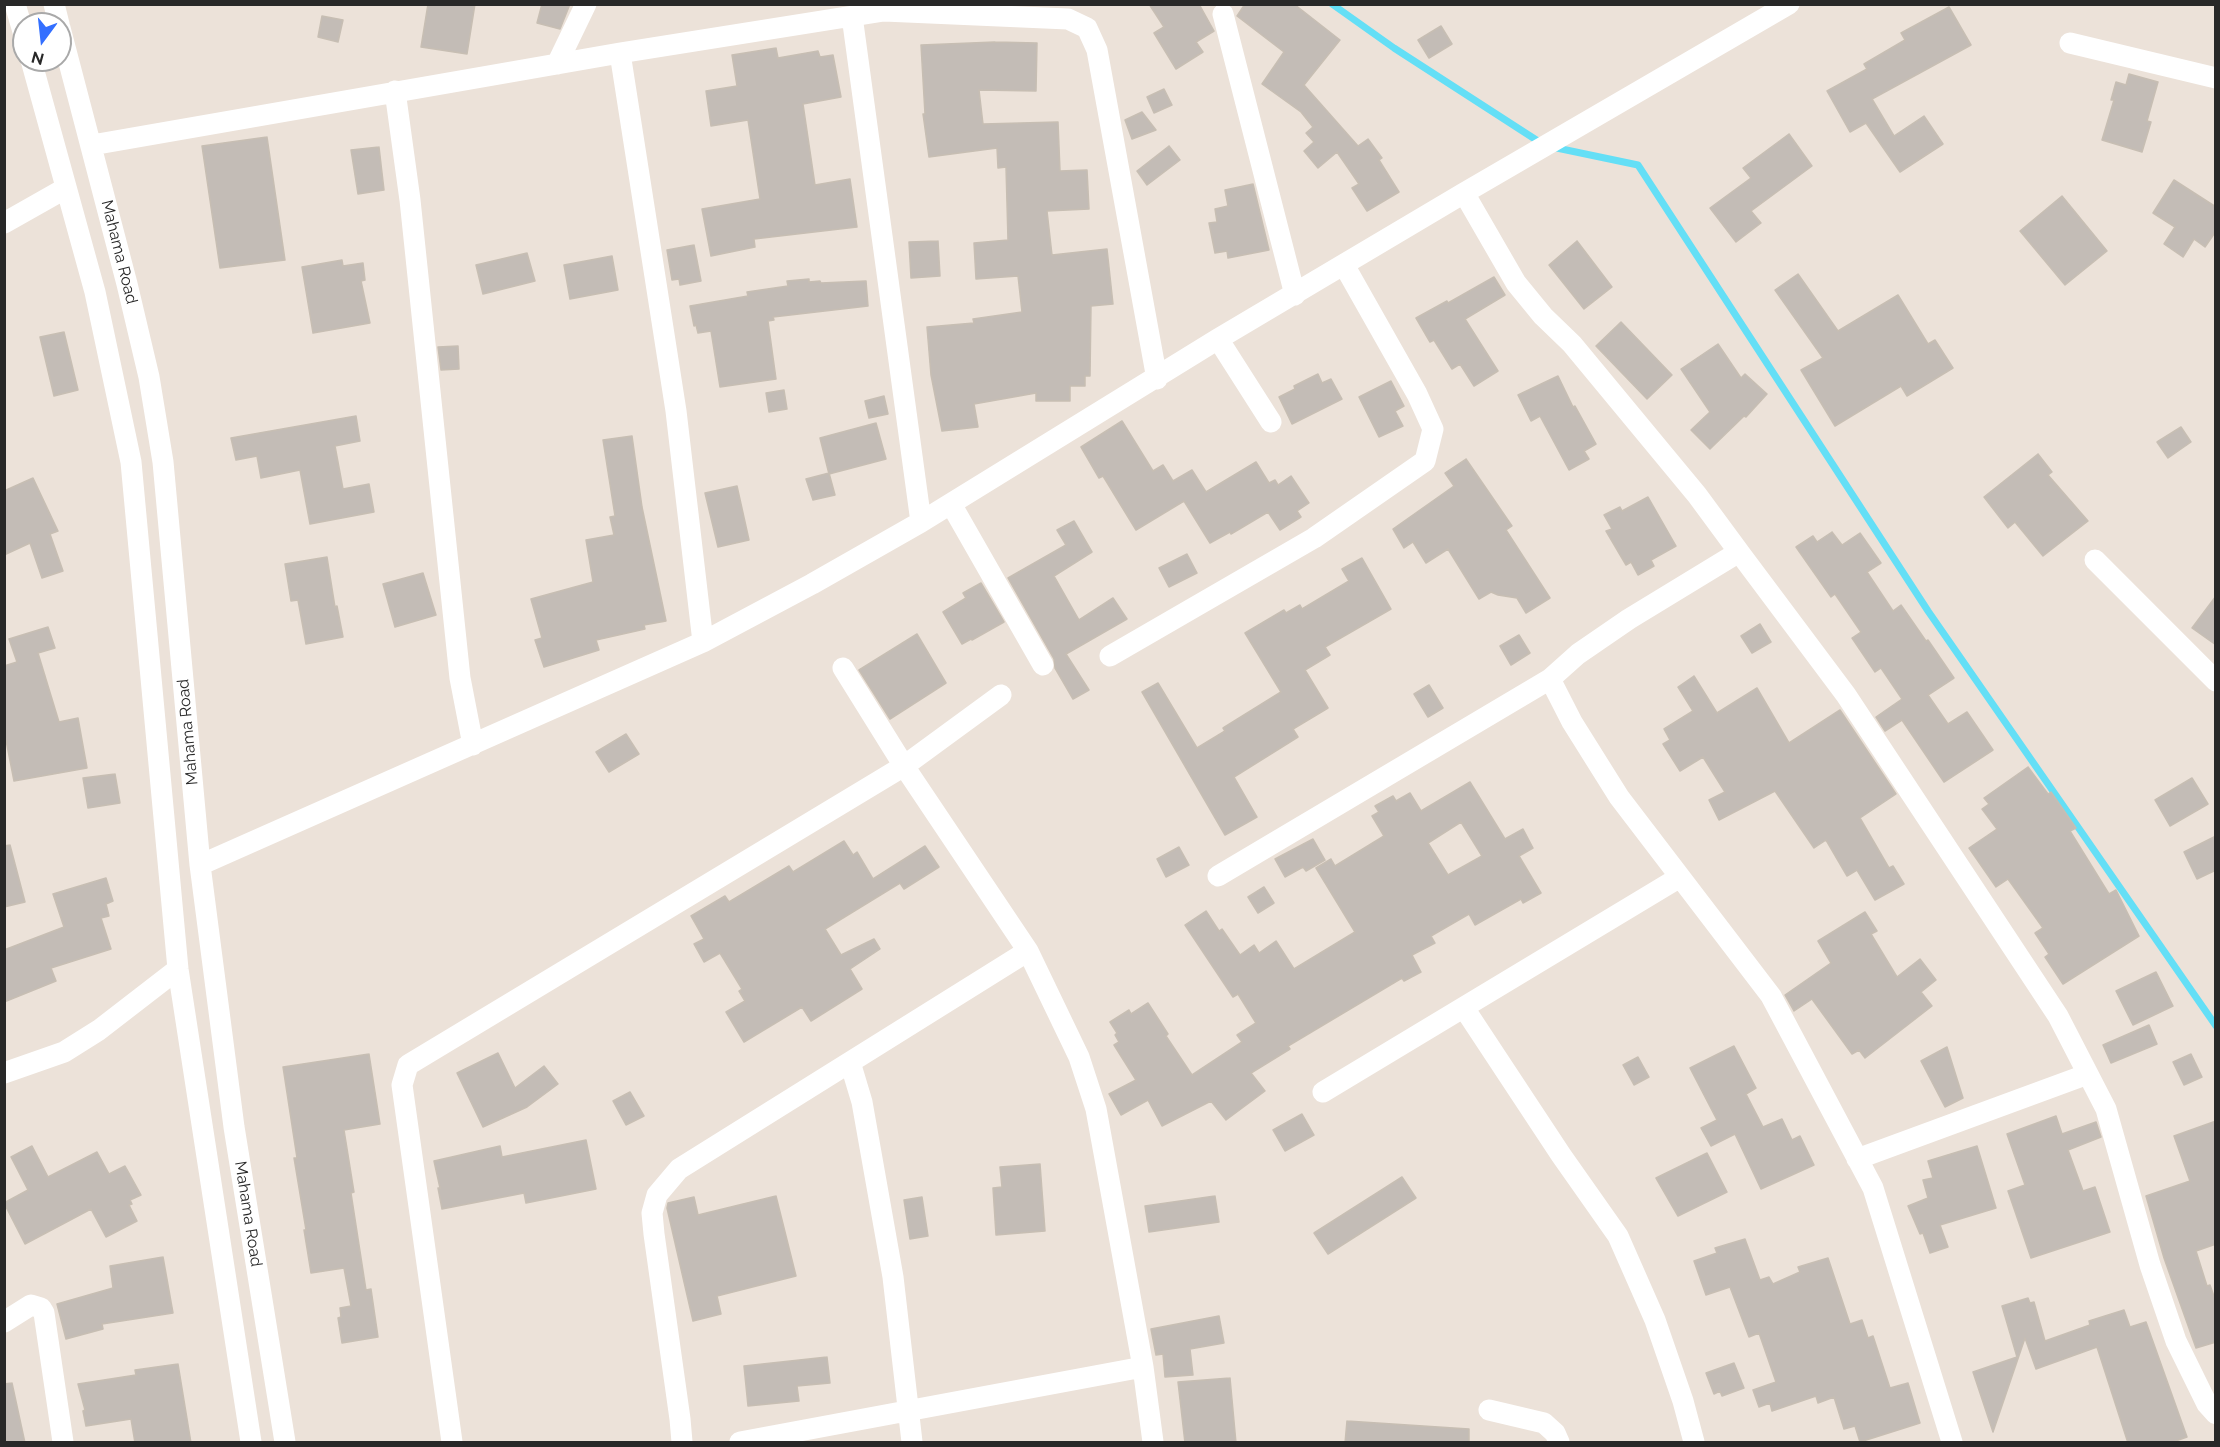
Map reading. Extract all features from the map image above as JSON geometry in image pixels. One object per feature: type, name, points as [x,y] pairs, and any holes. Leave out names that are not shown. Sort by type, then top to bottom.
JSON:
[{"type":"street","points":[[557,64],[586,4]]},
{"type":"street","points":[[200,864],[703,642],[812,584],[951,504],[1157,379],[1218,339],[1527,158],[1611,106],[1789,4]]},
{"type":"street","points":[[92,145],[620,52],[884,11],[1068,19],[1087,28],[1097,50],[1157,379]]},
{"type":"street","points":[[1223,14],[1295,295]]},
{"type":"street","points":[[852,16],[921,522]]},
{"type":"street","points":[[2070,43],[2216,78]]},
{"type":"street","points":[[620,52],[676,411],[703,642]]},
{"type":"street","name":"Mahama Road","points":[[72,71],[146,365],[163,462],[200,864],[234,1127],[285,1443]]},
{"type":"street","name":"Mahama Road","points":[[34,72],[95,292],[131,462],[178,969],[251,1443]]},
{"type":"street","points":[[394,91],[411,212],[460,678],[473,745]]},
{"type":"street","points":[[4,223],[66,188]]},
{"type":"street","points":[[1464,193],[1516,283],[1543,316],[1572,344],[1697,495],[1846,695],[2058,1016],[2106,1109],[2150,1265],[2176,1341],[2207,1404],[2216,1414]]},
{"type":"street","points":[[1110,656],[1314,538],[1425,461],[1433,429],[1417,394],[1344,265]]},
{"type":"street","points":[[1218,339],[1271,422]]},
{"type":"street","points":[[951,504],[1043,665]]},
{"type":"street","points":[[1218,876],[1550,679],[1578,654],[1629,619],[1739,552]]},
{"type":"street","points":[[2095,560],[2216,681]]},
{"type":"street","points":[[843,668],[904,766],[1028,951],[1079,1058],[1096,1109],[1143,1367],[1153,1443]]},
{"type":"street","points":[[1550,679],[1572,722],[1619,797],[1771,996],[1873,1188],[1952,1443]]},
{"type":"street","points":[[452,1443],[402,1085],[408,1065],[904,766],[1001,695]]},
{"type":"street","points":[[1323,1092],[1680,877]]},
{"type":"street","points":[[682,1443],[654,1234],[652,1213],[657,1195],[679,1168],[1028,951]]},
{"type":"street","points":[[4,1073],[64,1052],[99,1030],[178,969]]},
{"type":"street","points":[[1464,1008],[1618,1236],[1655,1320],[1683,1401],[1694,1443]]},
{"type":"street","points":[[850,1062],[862,1102],[893,1277],[901,1331],[907,1412],[912,1443]]},
{"type":"street","points":[[1857,1159],[2088,1074]]},
{"type":"street","points":[[4,1322],[31,1305],[41,1308],[44,1313],[63,1443]]},
{"type":"street","points":[[741,1443],[1143,1367]]},
{"type":"street","points":[[1489,1410],[1544,1423],[1555,1433],[1559,1443]]},
{"type":"building","points":[[428,4],[475,4],[467,54],[421,47]]},
{"type":"building","points":[[542,4],[570,4],[560,29],[537,23]]},
{"type":"building","points":[[1149,4],[1199,4],[1214,31],[1196,42],[1203,52],[1176,69],[1154,33],[1164,27]]},
{"type":"building","points":[[1245,4],[1294,4],[1340,40],[1304,85],[1358,146],[1368,139],[1382,158],[1379,160],[1399,192],[1367,211],[1352,188],[1359,184],[1337,152],[1318,168],[1304,151],[1314,142],[1306,133],[1313,127],[1301,112],[1262,84],[1284,52],[1237,16]]},
{"type":"building","points":[[1949,7],[1971,45],[1872,99],[1894,136],[1924,116],[1943,144],[1900,172],[1866,123],[1850,132],[1827,91],[1867,69],[1864,64],[1905,40],[1901,33]]},
{"type":"building","points":[[322,16],[343,20],[338,42],[318,37]]},
{"type":"building","points":[[1441,26],[1452,44],[1429,58],[1418,40]]},
{"type":"building","points":[[1037,43],[1036,91],[979,90],[983,124],[1058,122],[1060,171],[1087,170],[1089,209],[1047,211],[1052,255],[1107,249],[1113,304],[1091,306],[1090,376],[1085,376],[1085,386],[1070,386],[1070,401],[1036,401],[1036,393],[974,404],[978,427],[942,431],[931,375],[927,327],[974,323],[973,319],[1022,312],[1018,276],[976,279],[974,243],[1008,240],[1006,167],[998,168],[997,148],[929,157],[923,114],[925,114],[921,45]]},
{"type":"building","points":[[776,48],[778,58],[818,51],[820,57],[833,55],[841,97],[803,104],[815,185],[850,179],[857,227],[754,239],[755,247],[711,256],[702,209],[760,199],[748,120],[711,126],[706,91],[737,86],[732,55]]},
{"type":"building","points":[[2129,74],[2158,82],[2147,121],[2151,122],[2142,152],[2102,140],[2114,100],[2111,100],[2116,82],[2126,85]]},
{"type":"building","points":[[1164,89],[1172,105],[1154,113],[1147,97]]},
{"type":"building","points":[[1142,112],[1156,130],[1132,139],[1125,120]]},
{"type":"building","points":[[1789,134],[1812,166],[1751,211],[1761,223],[1736,242],[1710,208],[1751,178],[1743,168]]},
{"type":"building","points":[[267,137],[285,260],[220,268],[202,146]]},
{"type":"building","points":[[1169,146],[1180,160],[1147,185],[1137,171]]},
{"type":"building","points":[[379,147],[384,190],[358,194],[351,150]]},
{"type":"building","points":[[2174,180],[2216,207],[2216,231],[2205,247],[2194,239],[2183,257],[2164,244],[2175,227],[2153,213]]},
{"type":"building","points":[[1253,184],[1269,250],[1228,258],[1227,251],[1215,253],[1209,223],[1217,222],[1215,209],[1228,206],[1225,190]]},
{"type":"building","points":[[2062,196],[2107,251],[2065,285],[2020,231]]},
{"type":"building","points":[[938,241],[940,276],[911,278],[909,242]]},
{"type":"building","points":[[1577,241],[1612,287],[1584,309],[1549,265]]},
{"type":"building","points":[[694,245],[701,281],[680,285],[679,279],[672,280],[667,250]]},
{"type":"building","points":[[527,253],[535,281],[483,294],[476,265]]},
{"type":"building","points":[[612,256],[618,290],[570,299],[564,265]]},
{"type":"building","points":[[342,260],[343,266],[363,263],[365,280],[361,281],[370,323],[313,333],[302,267]]},
{"type":"building","points":[[1798,274],[1838,331],[1898,295],[1928,344],[1935,340],[1953,368],[1907,396],[1901,386],[1835,426],[1801,370],[1823,358],[1775,290]]},
{"type":"building","points":[[1494,277],[1505,295],[1465,319],[1498,371],[1474,386],[1460,364],[1452,369],[1434,340],[1430,342],[1416,318]]},
{"type":"building","points":[[809,279],[809,282],[820,281],[821,283],[866,281],[868,306],[773,317],[774,320],[768,321],[776,379],[720,387],[711,331],[698,333],[696,325],[694,326],[690,306],[748,296],[747,292],[788,286],[787,281]]},
{"type":"building","points":[[1621,322],[1672,375],[1647,399],[1596,346]]},
{"type":"building","points":[[64,332],[78,390],[54,396],[40,337]]},
{"type":"building","points":[[1718,344],[1741,378],[1745,374],[1767,394],[1746,417],[1744,416],[1710,449],[1691,430],[1710,412],[1681,369]]},
{"type":"building","points":[[458,346],[459,369],[441,370],[438,347]]},
{"type":"building","points":[[1318,374],[1322,383],[1331,379],[1342,399],[1292,424],[1279,397],[1295,389],[1294,386]]},
{"type":"building","points":[[1558,376],[1573,407],[1575,406],[1596,444],[1584,451],[1589,459],[1569,470],[1540,416],[1531,421],[1518,395]]},
{"type":"building","points":[[1391,381],[1404,406],[1395,411],[1403,426],[1379,437],[1359,397]]},
{"type":"building","points":[[784,390],[787,409],[769,412],[766,393]]},
{"type":"building","points":[[884,396],[888,414],[869,418],[865,401]]},
{"type":"building","points":[[356,416],[360,441],[335,446],[343,489],[369,484],[374,512],[310,524],[300,470],[261,478],[257,456],[236,460],[231,438]]},
{"type":"building","points":[[1122,421],[1153,471],[1163,465],[1173,481],[1192,470],[1206,492],[1256,462],[1269,483],[1275,480],[1278,485],[1291,476],[1309,503],[1297,511],[1301,517],[1280,530],[1268,512],[1231,534],[1230,532],[1210,543],[1184,501],[1136,530],[1103,476],[1099,478],[1081,447]]},
{"type":"building","points":[[876,423],[886,459],[829,474],[820,438]]},
{"type":"building","points":[[2181,427],[2191,442],[2168,458],[2157,442]]},
{"type":"building","points":[[632,436],[642,507],[666,621],[644,625],[645,629],[596,640],[599,650],[544,667],[535,640],[542,638],[531,599],[593,582],[586,540],[614,535],[610,517],[615,516],[603,440]]},
{"type":"building","points":[[2038,454],[2052,472],[2048,475],[2088,521],[2043,556],[2015,522],[2008,528],[1984,497]]},
{"type":"building","points":[[1466,459],[1512,526],[1506,530],[1550,598],[1526,613],[1517,598],[1491,592],[1479,599],[1448,549],[1426,563],[1413,542],[1404,548],[1393,529],[1454,486],[1445,473]]},
{"type":"building","points":[[829,473],[835,495],[813,500],[806,479]]},
{"type":"building","points":[[33,478],[58,531],[50,534],[63,571],[42,578],[30,543],[4,555],[4,491]]},
{"type":"building","points":[[737,486],[749,540],[718,547],[705,493]]},
{"type":"building","points":[[1648,497],[1676,546],[1651,560],[1654,566],[1638,575],[1631,562],[1626,565],[1606,531],[1612,529],[1604,515],[1620,507],[1622,511]]},
{"type":"building","points":[[1074,521],[1092,552],[1054,576],[1079,620],[1113,598],[1127,619],[1066,654],[1089,690],[1073,699],[1055,668],[1054,659],[1008,578],[1066,545],[1057,530]]},
{"type":"building","points":[[1832,532],[1842,545],[1860,533],[1881,563],[1867,572],[1893,611],[1901,605],[1954,678],[1928,695],[1948,724],[1967,712],[1993,750],[1944,782],[1902,720],[1885,731],[1876,717],[1902,699],[1881,668],[1875,672],[1852,638],[1861,632],[1835,594],[1831,597],[1796,547],[1813,536],[1817,542]]},
{"type":"building","points":[[1187,554],[1197,573],[1169,587],[1159,568]]},
{"type":"building","points":[[327,557],[335,607],[337,606],[343,637],[306,644],[298,600],[291,601],[285,564]]},
{"type":"building","points":[[1362,558],[1391,609],[1325,647],[1330,655],[1305,670],[1328,708],[1293,729],[1298,737],[1234,777],[1257,817],[1225,835],[1142,692],[1158,683],[1197,748],[1225,731],[1223,728],[1281,692],[1245,633],[1284,610],[1286,613],[1300,605],[1302,609],[1349,581],[1342,569]]},
{"type":"building","points":[[423,573],[436,615],[395,627],[383,584]]},
{"type":"building","points":[[981,583],[1004,622],[962,644],[943,612],[966,598],[963,593]]},
{"type":"building","points":[[2216,596],[2216,645],[2192,628]]},
{"type":"building","points":[[1760,624],[1771,642],[1752,653],[1741,636]]},
{"type":"building","points":[[48,627],[55,648],[38,653],[59,722],[78,718],[87,768],[14,781],[4,730],[4,666],[17,662],[9,639]]},
{"type":"building","points":[[917,634],[946,683],[890,719],[859,670]]},
{"type":"building","points":[[1519,635],[1530,653],[1511,665],[1500,646]]},
{"type":"building","points":[[1694,676],[1717,713],[1757,688],[1789,743],[1840,710],[1896,794],[1860,818],[1889,868],[1893,866],[1904,884],[1875,900],[1857,870],[1847,876],[1826,840],[1814,848],[1775,791],[1719,820],[1709,800],[1725,792],[1703,757],[1680,771],[1663,744],[1670,740],[1664,729],[1693,711],[1678,687]]},
{"type":"building","points":[[1429,685],[1443,708],[1428,717],[1414,694]]},
{"type":"building","points":[[626,734],[639,754],[609,772],[596,752]]},
{"type":"building","points":[[2028,767],[2048,794],[2051,792],[2076,828],[2070,831],[2109,894],[2116,890],[2139,936],[2063,984],[2045,957],[2049,954],[2035,933],[2043,928],[2008,879],[1996,887],[1969,848],[1997,829],[1982,809],[1989,804],[1984,798]]},
{"type":"building","points":[[115,774],[120,803],[88,808],[83,778]]},
{"type":"building","points":[[2192,778],[2208,804],[2170,826],[2155,800]]},
{"type":"building","points":[[1470,782],[1505,839],[1523,829],[1533,848],[1519,856],[1541,893],[1523,903],[1521,899],[1475,925],[1469,914],[1431,936],[1435,943],[1412,955],[1421,972],[1404,981],[1402,978],[1288,1046],[1290,1049],[1251,1073],[1265,1091],[1226,1120],[1211,1101],[1162,1126],[1148,1100],[1121,1115],[1109,1094],[1136,1080],[1114,1045],[1119,1042],[1115,1035],[1117,1033],[1110,1022],[1129,1010],[1131,1014],[1148,1003],[1168,1034],[1166,1036],[1192,1075],[1242,1042],[1237,1035],[1256,1023],[1238,994],[1233,997],[1185,925],[1206,911],[1219,931],[1222,929],[1240,955],[1254,945],[1259,953],[1276,941],[1294,969],[1355,932],[1316,868],[1331,859],[1335,866],[1384,836],[1372,816],[1379,812],[1375,806],[1393,796],[1396,801],[1410,793],[1421,811]],"holes":[[[1461,822],[1482,856],[1448,875],[1428,843]]]},
{"type":"building","points":[[2216,836],[2216,870],[2197,879],[2184,852]]},
{"type":"building","points":[[1313,839],[1325,860],[1306,871],[1303,867],[1285,877],[1275,859]]},
{"type":"building","points":[[844,841],[853,855],[857,852],[873,879],[925,846],[939,867],[904,889],[900,883],[825,929],[841,955],[874,939],[880,949],[850,969],[862,989],[811,1021],[802,1007],[744,1042],[726,1012],[745,1001],[739,991],[742,989],[720,953],[704,962],[694,944],[704,939],[691,916],[725,896],[729,902],[789,866],[793,872]]},
{"type":"building","points":[[10,845],[25,902],[4,907],[4,846]]},
{"type":"building","points":[[1179,847],[1189,865],[1166,877],[1157,859]]},
{"type":"building","points":[[106,878],[113,901],[106,904],[109,916],[101,918],[111,949],[51,968],[56,981],[4,1002],[4,950],[64,927],[53,894]]},
{"type":"building","points":[[1264,887],[1274,903],[1258,913],[1248,897]]},
{"type":"building","points":[[1865,912],[1877,931],[1871,934],[1897,977],[1920,959],[1936,980],[1921,992],[1932,1006],[1865,1058],[1859,1050],[1852,1054],[1812,999],[1794,1011],[1785,995],[1831,963],[1818,941]]},
{"type":"building","points":[[2156,972],[2173,1006],[2133,1025],[2116,991]]},
{"type":"building","points":[[2149,1025],[2157,1044],[2111,1063],[2103,1045]]},
{"type":"building","points":[[1734,1046],[1756,1088],[1746,1094],[1763,1127],[1782,1119],[1792,1140],[1800,1136],[1814,1165],[1761,1189],[1735,1134],[1711,1146],[1701,1128],[1717,1120],[1690,1068]]},
{"type":"building","points":[[1947,1047],[1963,1098],[1945,1107],[1921,1061]]},
{"type":"building","points":[[498,1053],[515,1088],[544,1066],[558,1084],[527,1107],[483,1127],[457,1073]]},
{"type":"building","points":[[369,1054],[380,1124],[344,1130],[366,1290],[371,1289],[378,1337],[342,1343],[338,1318],[341,1317],[340,1308],[351,1306],[344,1268],[311,1273],[283,1067]]},
{"type":"building","points":[[2191,1054],[2202,1077],[2184,1085],[2173,1062]]},
{"type":"building","points":[[1638,1057],[1649,1077],[1634,1085],[1623,1065]]},
{"type":"building","points":[[630,1092],[644,1116],[626,1125],[613,1101]]},
{"type":"building","points":[[1302,1114],[1314,1135],[1285,1151],[1273,1130]]},
{"type":"building","points":[[2056,1116],[2062,1134],[2096,1122],[2101,1137],[2068,1150],[2083,1191],[2095,1187],[2110,1232],[2031,1258],[2008,1191],[2025,1185],[2007,1134]]},
{"type":"building","points":[[2216,1121],[2216,1244],[2196,1251],[2207,1286],[2210,1285],[2216,1302],[2216,1342],[2196,1348],[2164,1258],[2146,1196],[2190,1181],[2174,1136]]},
{"type":"building","points":[[586,1140],[596,1189],[526,1203],[524,1193],[442,1209],[434,1161],[500,1146],[502,1157]]},
{"type":"building","points":[[32,1146],[48,1177],[97,1152],[109,1174],[125,1166],[141,1195],[130,1200],[132,1204],[129,1205],[137,1221],[106,1237],[91,1209],[25,1244],[4,1203],[28,1190],[11,1157]]},
{"type":"building","points":[[1977,1146],[1996,1208],[1940,1225],[1948,1247],[1930,1253],[1923,1233],[1920,1234],[1908,1206],[1928,1198],[1923,1180],[1933,1178],[1928,1161]]},
{"type":"building","points":[[1707,1153],[1727,1192],[1678,1216],[1656,1178]]},
{"type":"building","points":[[1040,1164],[1045,1231],[996,1235],[993,1188],[1002,1187],[1000,1167]]},
{"type":"building","points":[[1402,1177],[1416,1198],[1328,1254],[1314,1233]]},
{"type":"building","points":[[776,1196],[796,1276],[717,1296],[721,1314],[693,1321],[667,1208],[668,1203],[694,1197],[698,1215]]},
{"type":"building","points":[[1215,1196],[1219,1222],[1149,1232],[1145,1206]]},
{"type":"building","points":[[922,1197],[928,1236],[910,1239],[904,1200]]},
{"type":"building","points":[[1745,1239],[1760,1280],[1769,1277],[1773,1284],[1800,1272],[1798,1267],[1828,1258],[1850,1324],[1862,1320],[1868,1338],[1873,1336],[1890,1388],[1908,1383],[1920,1423],[1860,1442],[1855,1426],[1844,1429],[1834,1397],[1818,1403],[1816,1396],[1772,1411],[1770,1403],[1759,1407],[1753,1390],[1776,1382],[1759,1333],[1749,1337],[1730,1287],[1706,1295],[1694,1261],[1717,1253],[1715,1248]]},
{"type":"building","points":[[163,1257],[173,1313],[102,1324],[103,1329],[66,1339],[57,1304],[113,1288],[110,1266]]},
{"type":"building","points":[[2028,1298],[2030,1303],[2034,1302],[2045,1341],[2090,1325],[2089,1321],[2124,1310],[2130,1327],[2146,1322],[2187,1437],[2170,1443],[2128,1443],[2097,1347],[2036,1369],[2025,1338],[1993,1432],[1973,1372],[2017,1357],[2002,1306]]},
{"type":"building","points":[[1219,1316],[1224,1343],[1190,1349],[1193,1375],[1165,1377],[1163,1354],[1156,1355],[1151,1329]]},
{"type":"building","points":[[827,1357],[830,1383],[797,1386],[799,1401],[748,1406],[744,1366]]},
{"type":"building","points":[[1734,1363],[1744,1388],[1722,1396],[1720,1391],[1714,1394],[1706,1373]]},
{"type":"building","points":[[178,1364],[191,1443],[135,1443],[131,1419],[86,1426],[83,1411],[85,1410],[78,1384],[136,1375],[135,1370]]},
{"type":"building","points":[[1230,1378],[1236,1443],[1185,1443],[1178,1382]]},
{"type":"building","points":[[12,1383],[25,1443],[4,1443],[4,1384]]},
{"type":"building","points":[[1347,1421],[1469,1429],[1469,1443],[1345,1443]]},
{"type":"waterway","points":[[1332,4],[1394,48],[1541,143]]},
{"type":"waterway","points":[[1552,147],[1638,165],[1928,611],[2216,1026]]}]
